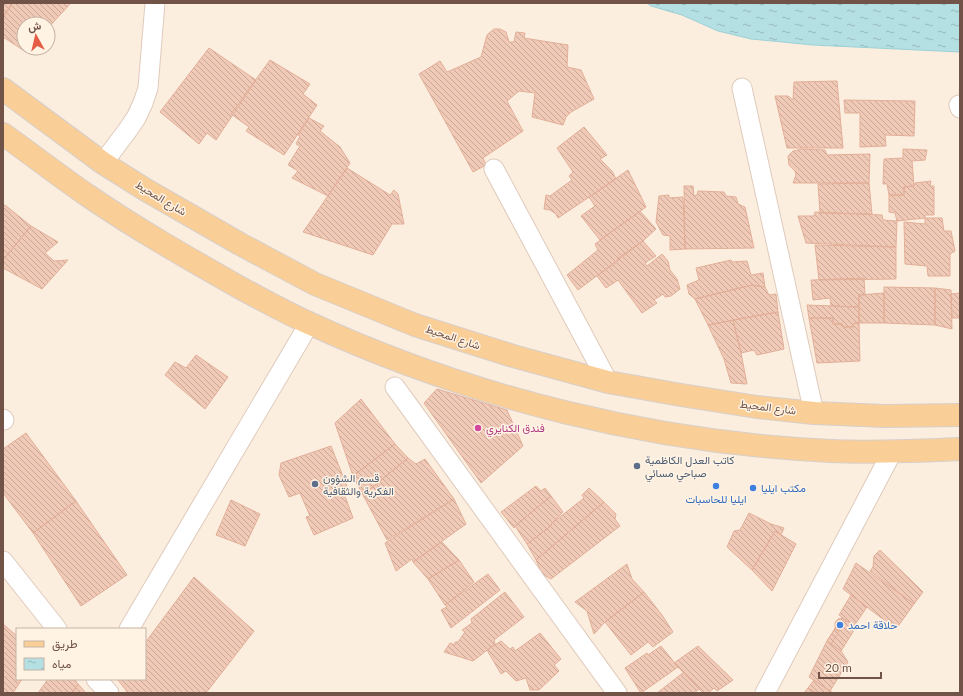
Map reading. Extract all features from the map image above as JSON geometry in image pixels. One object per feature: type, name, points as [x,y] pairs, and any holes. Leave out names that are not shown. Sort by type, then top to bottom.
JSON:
[{"type":"main road","name":"شارع المحيط","points":[[3,89],[103,163],[233,241],[315,284],[415,325],[513,356],[608,382],[758,407],[814,413],[885,416],[960,415]]},
{"type":"main road","points":[[3,134],[87,195],[194,262],[310,324],[398,361],[524,401],[600,421],[681,436],[757,445],[830,451],[892,452],[960,449]]},
{"type":"street","points":[[103,163],[136,118],[148,88],[155,3]]},
{"type":"street","points":[[742,88],[814,413]]},
{"type":"street","points":[[494,169],[608,382]]},
{"type":"street","points":[[130,628],[310,324]]},
{"type":"street","points":[[395,387],[617,693]]},
{"type":"street","points":[[765,693],[892,452]]},
{"type":"street","points":[[3,561],[56,628]]},
{"type":"water","points":[[647,3],[960,3],[960,52],[813,45],[751,39],[718,31],[682,15],[651,6]]},
{"type":"building","points":[[3,3],[13,3],[3,17]]},
{"type":"building","points":[[12,3],[71,3],[56,19],[56,16],[16,16],[16,45],[3,37],[3,17]]},
{"type":"building","points":[[494,29],[500,29],[506,32],[509,42],[514,42],[516,32],[525,33],[524,38],[568,45],[567,67],[581,70],[594,99],[571,112],[566,117],[563,125],[532,117],[535,93],[519,91],[507,101],[523,131],[483,158],[486,165],[473,172],[419,74],[440,61],[447,72],[481,57],[487,35]]},
{"type":"building","points":[[209,48],[256,80],[216,140],[207,133],[199,144],[160,112]]},
{"type":"building","points":[[270,60],[310,84],[303,94],[317,105],[284,155],[246,131],[249,127],[231,114]]},
{"type":"building","points":[[837,81],[843,148],[787,148],[775,96],[788,96],[793,100],[794,82]]},
{"type":"building","points":[[844,100],[915,101],[914,136],[885,135],[886,146],[860,147],[860,113],[845,113]]},
{"type":"building","points":[[309,118],[324,126],[320,131],[340,147],[350,163],[328,196],[292,178],[298,171],[288,165],[300,146],[296,144],[300,136],[298,135]]},
{"type":"building","points":[[584,127],[607,155],[600,159],[612,171],[616,179],[558,218],[556,214],[550,210],[544,209],[546,195],[550,196],[572,180],[569,176],[573,172],[557,148]]},
{"type":"building","points":[[802,149],[825,150],[827,155],[870,154],[869,183],[793,183],[796,175],[795,171],[789,165],[788,156],[793,151]]},
{"type":"building","points":[[903,149],[927,150],[925,160],[912,161],[914,186],[904,187],[904,195],[889,195],[887,184],[883,184],[884,159],[903,158]]},
{"type":"building","points":[[347,168],[390,195],[394,190],[398,194],[404,224],[392,224],[373,255],[303,232]]},
{"type":"building","points":[[628,170],[646,207],[600,240],[581,216],[595,206],[589,197]]},
{"type":"building","points":[[931,181],[930,186],[934,186],[934,215],[925,215],[925,218],[897,221],[895,213],[889,212],[889,195],[904,195],[904,187],[914,186],[915,183]]},
{"type":"building","points":[[869,183],[872,214],[820,213],[818,184]]},
{"type":"building","points":[[684,186],[693,186],[694,196],[697,195],[698,191],[724,192],[726,196],[736,197],[738,204],[745,207],[754,248],[685,249]]},
{"type":"building","points":[[669,195],[669,198],[683,197],[685,249],[670,250],[670,236],[663,235],[656,222],[659,196]]},
{"type":"building","points":[[5,205],[31,226],[3,260],[3,206]]},
{"type":"building","points":[[640,211],[656,229],[643,241],[578,290],[567,275],[598,250],[595,244]]},
{"type":"building","points":[[815,212],[882,215],[883,220],[897,221],[896,247],[806,243],[798,216],[814,216]]},
{"type":"building","points":[[925,218],[942,218],[944,231],[951,231],[955,251],[950,254],[950,276],[928,276],[927,266],[905,264],[904,222],[925,224]]},
{"type":"building","points":[[31,226],[58,242],[45,253],[54,261],[68,260],[42,289],[3,268],[3,260]]},
{"type":"building","points":[[643,241],[656,256],[645,263],[647,266],[662,254],[668,261],[670,270],[677,279],[680,289],[671,296],[665,297],[663,294],[654,300],[657,303],[642,313],[618,280],[606,288],[597,276],[618,261],[618,258]]},
{"type":"building","points":[[815,245],[896,247],[896,279],[819,280]]},
{"type":"building","points":[[731,260],[732,262],[747,261],[751,275],[763,273],[765,287],[752,285],[695,299],[689,294],[687,285],[699,280],[696,268]]},
{"type":"building","points":[[864,278],[865,295],[859,295],[859,307],[831,306],[830,298],[813,300],[811,280]]},
{"type":"building","points":[[752,285],[765,287],[769,295],[776,294],[778,312],[708,325],[695,299]]},
{"type":"building","points":[[884,287],[935,288],[935,325],[884,323]]},
{"type":"building","points":[[935,288],[951,290],[952,329],[935,325]]},
{"type":"building","points":[[884,293],[884,323],[859,323],[859,295]]},
{"type":"building","points":[[960,293],[960,318],[952,318],[951,294]]},
{"type":"building","points":[[807,305],[859,307],[859,322],[853,324],[853,327],[843,327],[842,324],[833,324],[833,318],[809,318]]},
{"type":"building","points":[[778,312],[784,349],[757,355],[754,350],[741,353],[733,320]]},
{"type":"building","points":[[809,318],[833,318],[833,324],[842,324],[843,327],[853,327],[853,324],[859,322],[860,361],[817,363]]},
{"type":"building","points":[[733,320],[747,384],[731,383],[724,359],[708,325]]},
{"type":"building","points":[[196,355],[228,377],[205,409],[165,375],[175,362],[186,368]]},
{"type":"building","name":"فندق الكنايري","points":[[437,389],[507,410],[523,446],[481,483],[424,403]]},
{"type":"building","points":[[361,399],[395,444],[353,476],[335,423]]},
{"type":"building","points":[[26,433],[76,501],[33,533],[3,493],[3,449]]},
{"type":"building","points":[[395,444],[408,458],[363,495],[353,476]]},
{"type":"building","name":"قسم الشؤون الفكرية والثقافية","points":[[331,446],[350,494],[345,496],[353,518],[314,535],[306,517],[310,516],[300,493],[289,497],[279,475],[281,463]]},
{"type":"building","points":[[408,458],[416,464],[425,459],[454,499],[387,540],[363,495]]},
{"type":"building","points":[[536,486],[541,491],[545,488],[551,496],[514,528],[501,512]]},
{"type":"building","points":[[589,488],[604,502],[536,560],[527,544],[584,498],[582,495]]},
{"type":"building","points":[[551,496],[563,512],[551,524],[552,525],[527,544],[515,526]]},
{"type":"building","points":[[454,499],[466,524],[413,562],[412,559],[396,571],[385,543]]},
{"type":"building","points":[[231,500],[260,514],[245,546],[216,535]]},
{"type":"building","points":[[76,501],[127,575],[81,606],[33,533]]},
{"type":"building","points":[[604,502],[616,514],[615,519],[620,526],[551,579],[542,574],[536,560]]},
{"type":"building","points":[[749,513],[771,524],[784,528],[781,535],[775,531],[752,570],[727,547],[734,531],[740,530]]},
{"type":"building","points":[[775,531],[796,544],[772,591],[752,570]]},
{"type":"building","points":[[442,542],[459,560],[428,579],[413,562]]},
{"type":"building","points":[[880,550],[923,592],[914,604],[870,571],[873,567],[874,556]]},
{"type":"building","points":[[459,560],[474,582],[445,605],[428,579]]},
{"type":"building","points":[[856,563],[914,604],[896,629],[843,589]]},
{"type":"building","points":[[627,564],[632,579],[644,592],[605,622],[594,634],[587,611],[575,602]]},
{"type":"building","points":[[488,574],[500,590],[451,628],[441,610],[447,607],[445,605]]},
{"type":"building","points":[[194,577],[254,631],[206,693],[128,693],[118,680],[146,680],[146,642]]},
{"type":"building","points":[[505,592],[524,617],[494,640],[495,644],[473,661],[444,652],[450,643],[455,645],[455,642],[458,642],[465,632],[462,630],[472,623],[471,619]]},
{"type":"building","points":[[644,592],[673,632],[653,647],[648,642],[631,655],[605,622]]},
{"type":"building","points":[[851,595],[867,607],[854,626],[839,615]]},
{"type":"building","points":[[842,618],[856,627],[841,651],[827,641],[836,627],[836,621]]},
{"type":"building","name":"حلاقة احمد","points":[[842,618],[846,621],[839,631],[835,629],[835,623],[838,619]]},
{"type":"building","points":[[3,624],[16,635],[16,680],[21,680],[13,693],[3,693]]},
{"type":"building","points":[[835,629],[839,631],[831,644],[827,641]]},
{"type":"building","points":[[540,633],[561,659],[554,665],[559,671],[539,690],[530,690],[526,678],[516,681],[506,671],[501,674],[487,650],[501,641],[510,649],[513,647],[515,651]]},
{"type":"building","points":[[827,641],[841,651],[848,662],[830,691],[809,677]]},
{"type":"building","points":[[661,646],[678,667],[641,693],[625,668],[647,653],[648,655]]},
{"type":"building","points":[[698,646],[733,680],[717,691],[714,688],[708,693],[703,693],[674,663]]},
{"type":"building","points":[[684,672],[699,689],[694,693],[657,693]]},
{"type":"building","points":[[47,680],[75,680],[78,684],[72,693],[38,693]]},
{"type":"building","points":[[814,680],[833,693],[816,693],[808,688]]},
{"type":"building","points":[[78,684],[86,693],[72,693]]},
{"type":"building","points":[[808,688],[816,693],[804,693]]},
{"type":"place","name":"فندق الكنايري","points":[[478,428]]},
{"type":"place","name":"كاتب العدل الكاظمية صباحي مسائي","points":[[637,466]]},
{"type":"place","name":"قسم الشؤون الفكرية والثقافية","points":[[315,484]]},
{"type":"place","name":"ايليا للحاسبات","points":[[716,486]]},
{"type":"place","name":"مكتب ايليا","points":[[753,488]]},
{"type":"place","name":"حلاقة احمد","points":[[840,625]]}]
